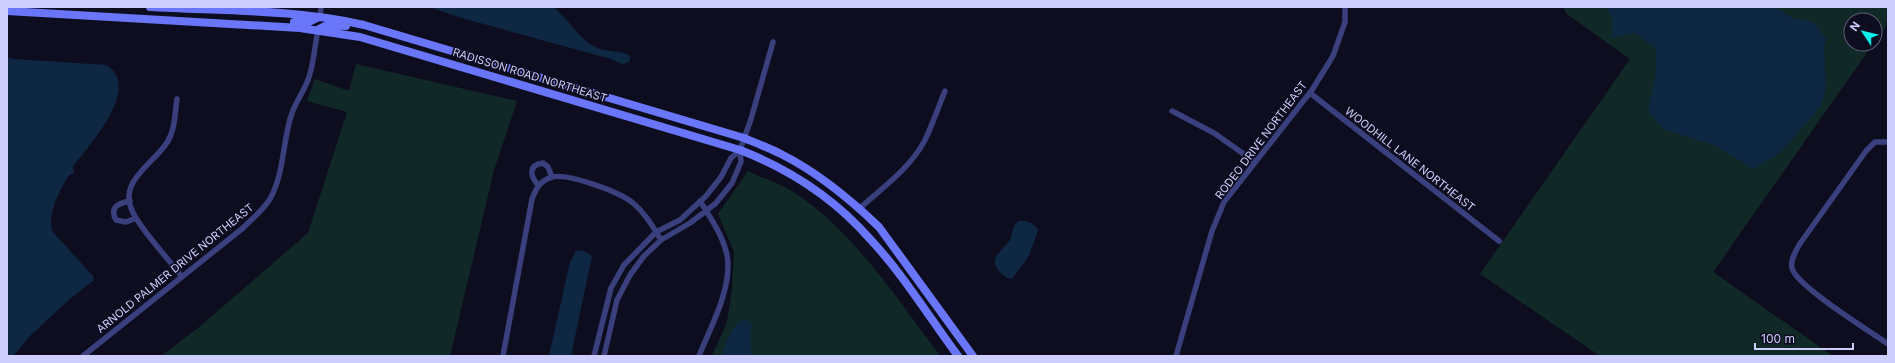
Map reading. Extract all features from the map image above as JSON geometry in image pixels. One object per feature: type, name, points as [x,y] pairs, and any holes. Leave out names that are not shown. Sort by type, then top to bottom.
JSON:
[{"type":"main road","name":"RADISSON ROAD NORTHEAST","points":[[150,7],[291,14],[320,17],[364,25],[744,138],[781,153],[814,172],[860,208],[879,227],[973,356]]},
{"type":"main road","name":"RADISSON ROAD NORTHEAST","points":[[7,11],[318,29],[389,44],[740,150],[786,172],[806,184],[822,195],[855,223],[871,239],[897,272],[958,356]]},
{"type":"main road","points":[[267,26],[274,22],[302,23],[320,17]]},
{"type":"main road","points":[[318,29],[327,25],[338,24],[356,27],[364,25]]},
{"type":"street","points":[[320,17],[321,7]]},
{"type":"street","name":"RODEO DRIVE NORTHEAST","points":[[1176,356],[1212,231],[1224,202],[1310,93],[1333,56],[1345,22],[1345,7]]},
{"type":"street","name":"ARNOLD PALMER DRIVE NORTHEAST","points":[[83,356],[243,228],[263,209],[270,199],[277,183],[292,112],[308,79],[312,67],[318,29]]},
{"type":"street","points":[[604,356],[617,300],[630,275],[644,256],[661,240],[690,224],[716,203],[732,182],[741,162],[740,150],[751,119],[773,42]]},
{"type":"street","points":[[860,208],[904,169],[917,153],[930,129],[945,92]]},
{"type":"street","name":"WOODHILL LANE NORTHEAST","points":[[1310,93],[1499,241]]},
{"type":"street","points":[[177,99],[172,131],[163,148],[134,178],[130,191],[130,201],[136,218],[182,276]]},
{"type":"street","points":[[1172,111],[1214,134],[1255,162]]},
{"type":"street","points":[[1886,142],[1875,142],[1866,151],[1799,244],[1793,258],[1792,268],[1798,279],[1888,344]]},
{"type":"street","points":[[594,356],[611,288],[624,265],[656,232],[680,220],[700,202],[714,187],[731,158],[740,150]]},
{"type":"street","points":[[538,185],[532,178],[531,173],[532,167],[537,163],[543,163],[548,167],[552,177]]},
{"type":"street","points":[[503,356],[532,199],[538,185],[552,177],[566,177],[616,192],[640,209],[661,240]]},
{"type":"street","points":[[130,201],[117,205],[114,208],[114,216],[116,220],[122,222],[136,218]]},
{"type":"street","points":[[699,356],[716,317],[724,293],[728,265],[726,249],[718,232],[700,202]]},
{"type":"green space","points":[[1563,7],[1888,7],[1888,23],[1883,30],[1883,12],[1843,12],[1843,52],[1867,52],[1713,272],[1833,356],[1600,356],[1480,274],[1630,59],[1567,14]]},
{"type":"green space","points":[[356,64],[517,101],[494,170],[450,356],[161,356],[198,328],[308,233],[347,112],[307,101],[315,79],[349,91]]},
{"type":"green space","points":[[748,171],[785,187],[808,202],[851,241],[888,286],[940,356],[712,356],[727,322],[732,289],[734,252],[718,214]]},
{"type":"water","points":[[429,7],[554,7],[586,41],[600,49],[626,54],[630,56],[630,59],[629,62],[622,64],[611,59],[462,18]]},
{"type":"water","points":[[1606,7],[1775,7],[1794,19],[1814,22],[1826,39],[1824,48],[1826,87],[1821,106],[1781,152],[1754,169],[1716,146],[1663,129],[1648,110],[1656,73],[1656,48],[1634,33],[1612,38],[1612,17]]},
{"type":"water","points":[[7,57],[14,59],[106,65],[116,75],[119,87],[116,101],[109,116],[90,145],[73,166],[74,173],[69,175],[62,188],[55,202],[52,216],[52,231],[93,276],[94,280],[71,298],[32,334],[13,356],[7,356]]},
{"type":"water","points":[[1019,221],[1029,222],[1038,229],[1028,257],[1012,279],[1010,279],[999,271],[995,262],[998,254],[1010,240],[1014,227]]},
{"type":"water","points":[[582,250],[592,256],[571,356],[549,356],[570,262],[576,251]]},
{"type":"water","points":[[743,319],[750,322],[752,326],[750,335],[752,356],[722,356],[729,335],[735,326]]}]
